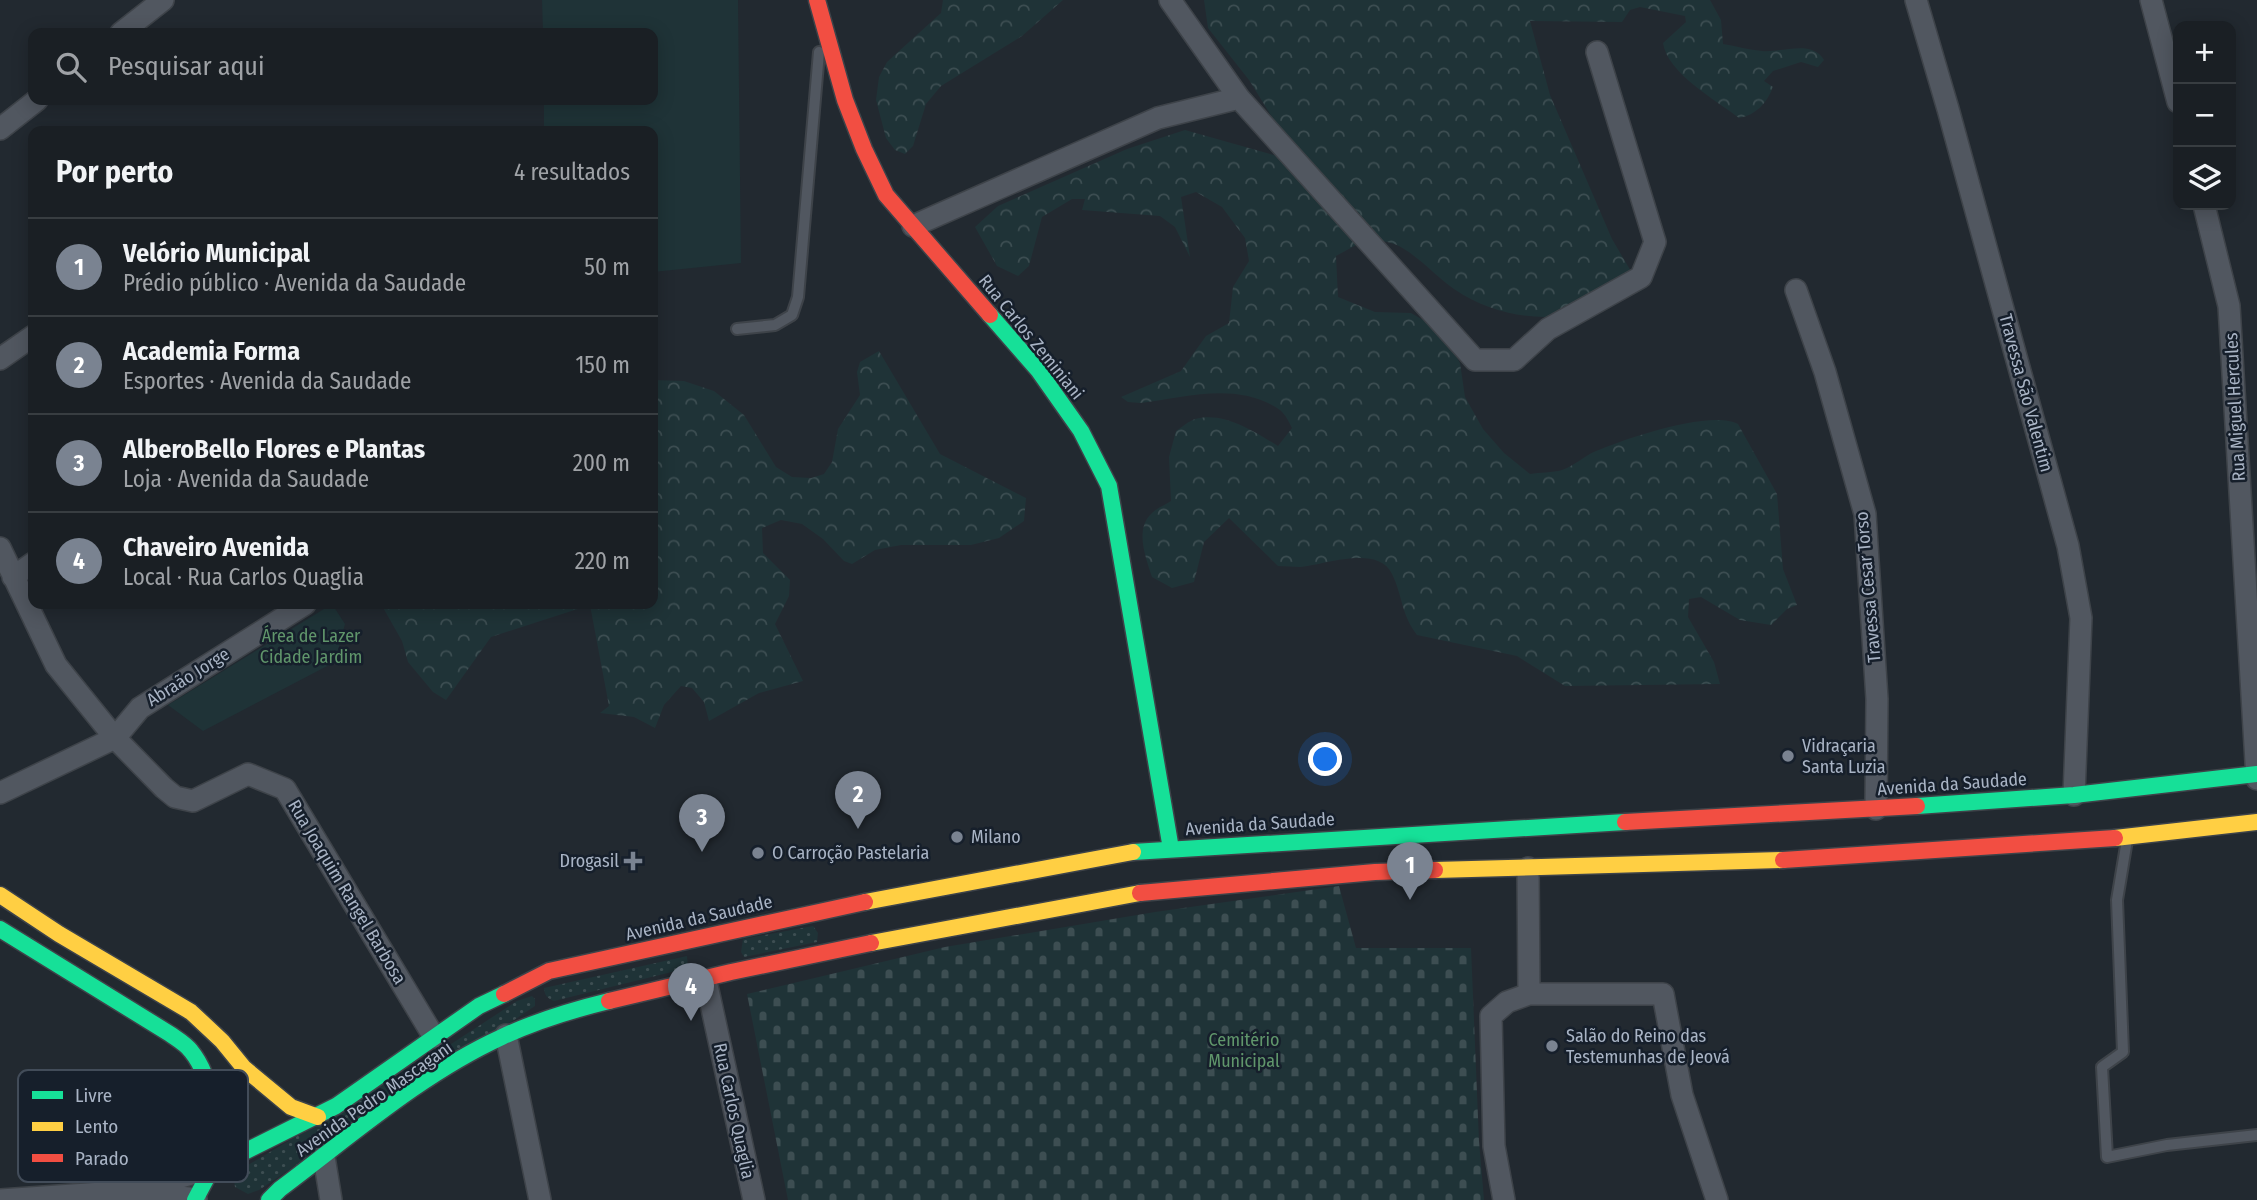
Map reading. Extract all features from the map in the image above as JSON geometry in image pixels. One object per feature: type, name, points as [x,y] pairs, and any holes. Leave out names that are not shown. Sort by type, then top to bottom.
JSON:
[{"type":"main road","name":"Rua Carlos Zeminiani","points":[[817,0],[855,129],[869,164],[886,195],[1038,370],[1081,431],[1109,486],[1171,849]]},
{"type":"main road","name":"Avenida da Saudade","points":[[248,1151],[337,1107],[479,1006],[549,971],[821,910],[896,909],[1131,852],[1767,820],[1876,809],[2074,795],[2257,776]]},
{"type":"main road","points":[[506,1035],[707,965],[731,972],[832,939],[902,937],[1149,891],[1375,872],[1528,868],[2127,837],[2257,822]]},
{"type":"main road","points":[[0,895],[59,934],[191,1012],[266,1087],[291,1107],[318,1117]]},
{"type":"main road","points":[[896,909],[902,937]]},
{"type":"main road","points":[[821,910],[830,922],[832,939]]},
{"type":"main road","points":[[0,929],[170,1034],[191,1051],[202,1070]]},
{"type":"main road","points":[[707,965],[722,933]]},
{"type":"main road","name":"Avenida Pedro Mascagani","points":[[260,1200],[274,1195],[405,1097],[506,1035]]},
{"type":"main road","points":[[199,1200],[206,1182]]},
{"type":"street","points":[[127,28],[163,0]]},
{"type":"street","points":[[1170,0],[1240,98],[1475,360],[1514,360],[1548,329],[1641,278],[1655,242],[1597,52]]},
{"type":"street","name":"Travessa São Valentim","points":[[1916,0],[2068,546],[2081,618],[2074,795]]},
{"type":"street","points":[[2151,0],[2173,84]]},
{"type":"street","points":[[913,226],[1158,118],[1240,98]]},
{"type":"street","points":[[0,129],[31,105]]},
{"type":"street","name":"Rua Miguel Hercules","points":[[2205,210],[2229,306],[2257,776]]},
{"type":"street","name":"Travessa Cesar Torso","points":[[1796,290],[1825,372],[1865,514],[1877,699],[1876,809]]},
{"type":"street","points":[[0,359],[28,339]]},
{"type":"street","name":"Rua Joaquim Rangel Barbosa","points":[[0,548],[28,608]]},
{"type":"street","points":[[13,577],[28,566]]},
{"type":"street","name":"Rua Joaquim Rangel Barbosa","points":[[29,609],[56,665],[115,738],[175,797],[193,801],[248,775],[285,789],[434,1037]]},
{"type":"street","name":"Abraão Jorge","points":[[115,738],[140,708],[297,609]]},
{"type":"street","points":[[0,793],[115,738]]},
{"type":"street","points":[[1528,868],[1529,994]]},
{"type":"street","name":"Rua Carlos Quaglia","points":[[707,965],[754,1200]]},
{"type":"street","points":[[1504,1200],[1494,1146],[1491,1016],[1507,1002],[1529,994],[1663,994],[1682,1095],[1717,1200]]},
{"type":"street","points":[[506,1035],[540,1200]]},
{"type":"street","points":[[324,1157],[331,1200]]},
{"type":"street","points":[[131,1191],[163,1182]]},
{"type":"street","points":[[0,1200],[131,1191],[199,1200]]},
{"type":"lane","points":[[737,329],[775,325],[792,315],[798,297],[821,20]]},
{"type":"lane","points":[[2127,837],[2117,900],[2123,1052],[2102,1068],[2107,1157],[2166,1145],[2257,1135]]},
{"type":"green space","points":[[542,0],[738,0],[741,263],[658,271],[658,126],[544,126],[544,105],[658,105],[658,28],[543,28]]},
{"type":"green space","points":[[943,0],[1063,0],[1022,36],[941,86],[926,104],[913,146],[905,154],[895,150],[886,138],[876,100],[879,77],[887,62],[941,13]]},
{"type":"green space","points":[[1204,0],[1710,0],[1721,20],[1723,44],[1762,51],[1804,48],[1819,54],[1824,60],[1818,67],[1801,62],[1773,71],[1764,81],[1773,87],[1768,98],[1756,111],[1739,118],[1694,85],[1673,65],[1666,54],[1663,43],[1686,22],[1685,16],[1640,7],[1630,10],[1622,22],[1530,21],[1550,95],[1612,239],[1642,290],[1619,301],[1571,315],[1523,315],[1476,302],[1454,289],[1411,253],[1392,243],[1369,238],[1336,256],[1338,297],[1375,312],[1411,313],[1442,331],[1460,363],[1465,397],[1483,429],[1504,453],[1530,474],[1562,470],[1596,451],[1667,427],[1708,420],[1725,420],[1738,424],[1777,494],[1783,569],[1797,605],[1787,609],[1771,625],[1740,620],[1701,597],[1689,599],[1688,617],[1714,662],[1720,684],[1565,686],[1517,656],[1417,635],[1408,620],[1392,574],[1385,565],[1375,560],[1350,558],[1300,567],[1278,566],[1229,518],[1204,542],[1194,582],[1172,588],[1152,577],[1143,544],[1144,527],[1152,513],[1171,501],[1169,457],[1176,431],[1195,419],[1217,418],[1239,424],[1278,446],[1292,428],[1280,410],[1247,396],[1212,393],[1140,403],[1128,402],[1121,397],[1181,371],[1206,336],[1229,323],[1233,287],[1249,261],[1245,238],[1222,207],[1196,192],[1181,197],[1190,257],[1175,227],[1160,216],[1082,210],[1085,199],[1072,199],[1042,217],[1029,266],[1018,276],[997,266],[975,227],[998,206],[1127,149],[1185,130],[1291,160],[1290,146],[1249,80],[1208,28]]},
{"type":"green space","points":[[879,351],[940,454],[1026,498],[1024,521],[999,538],[971,545],[901,545],[875,550],[852,564],[844,561],[823,539],[802,524],[781,520],[762,528],[763,553],[790,580],[789,596],[775,624],[803,681],[759,693],[709,721],[704,702],[692,688],[681,686],[664,705],[655,728],[634,717],[600,713],[609,706],[591,609],[658,609],[658,380],[684,381],[714,391],[744,415],[776,467],[792,477],[811,478],[824,474],[832,462],[838,429],[860,395],[857,372],[860,362]]},
{"type":"green space","name":"Área de Lazer Cidade Jardim","points":[[324,609],[335,609],[345,624],[335,662],[203,731],[168,705]]},
{"type":"green space","points":[[384,609],[578,609],[491,637],[446,700],[433,692],[408,662],[402,641]]},
{"type":"green space","name":"Cemitério Municipal","points":[[1339,886],[1356,948],[1471,948],[1484,1200],[788,1200],[747,994],[945,947],[1155,912]]},
{"type":"green space","points":[[813,926],[818,933],[817,942],[744,957],[741,952],[743,939]]},
{"type":"green space","points":[[687,956],[688,968],[554,1001],[545,993],[544,988]]},
{"type":"green space","points":[[532,996],[535,1006],[259,1190],[248,1194],[235,1187],[234,1182],[248,1182],[248,1165],[448,1046],[517,1001]]},
{"type":"traffic: fast","points":[[990,315],[1038,370],[1081,431],[1109,486],[1171,849]]},
{"type":"traffic: fast","points":[[1917,806],[2074,795],[2257,774]]},
{"type":"traffic: fast","points":[[1133,852],[1625,822]]},
{"type":"traffic: fast","points":[[0,929],[170,1034],[189,1048],[202,1070]]},
{"type":"traffic: fast","points":[[248,1150],[336,1106],[479,1006],[504,994]]},
{"type":"traffic: fast","points":[[269,1200],[360,1127],[415,1087],[472,1052],[528,1026],[609,1001]]},
{"type":"traffic: fast","points":[[195,1200],[205,1182]]},
{"type":"traffic: slow","points":[[2115,838],[2257,822]]},
{"type":"traffic: slow","points":[[865,902],[1133,852]]},
{"type":"traffic: slow","points":[[1435,870],[1783,860]]},
{"type":"traffic: slow","points":[[871,943],[1140,893]]},
{"type":"traffic: slow","points":[[0,895],[59,934],[191,1012],[222,1041],[246,1070]]},
{"type":"traffic: slow","points":[[248,1071],[291,1107],[318,1117]]},
{"type":"traffic: jam","points":[[817,0],[845,100],[886,195],[990,315]]},
{"type":"traffic: jam","points":[[1625,822],[1917,806]]},
{"type":"traffic: jam","points":[[1783,860],[2115,838]]},
{"type":"traffic: jam","points":[[1140,893],[1375,872],[1435,870]]},
{"type":"traffic: jam","points":[[504,994],[549,971],[865,902]]},
{"type":"traffic: jam","points":[[609,1001],[871,943]]},
{"type":"place","name":"Vidraçaria Santa Luzia","points":[[1788,756]]},
{"type":"place","name":"Academia Forma","points":[[858,829]]},
{"type":"place","name":"Milano","points":[[957,837]]},
{"type":"place","name":"AlberoBello Flores e Plantas","points":[[702,852]]},
{"type":"place","name":"O Carroção Pastelaria","points":[[758,853]]},
{"type":"place","name":"Drogasil","points":[[633,861]]},
{"type":"place","name":"Velório Municipal","points":[[1410,900]]},
{"type":"place","name":"Chaveiro Avenida","points":[[691,1021]]},
{"type":"place","name":"Salão do Reino das Testemunhas de Jeová","points":[[1552,1046]]}]
